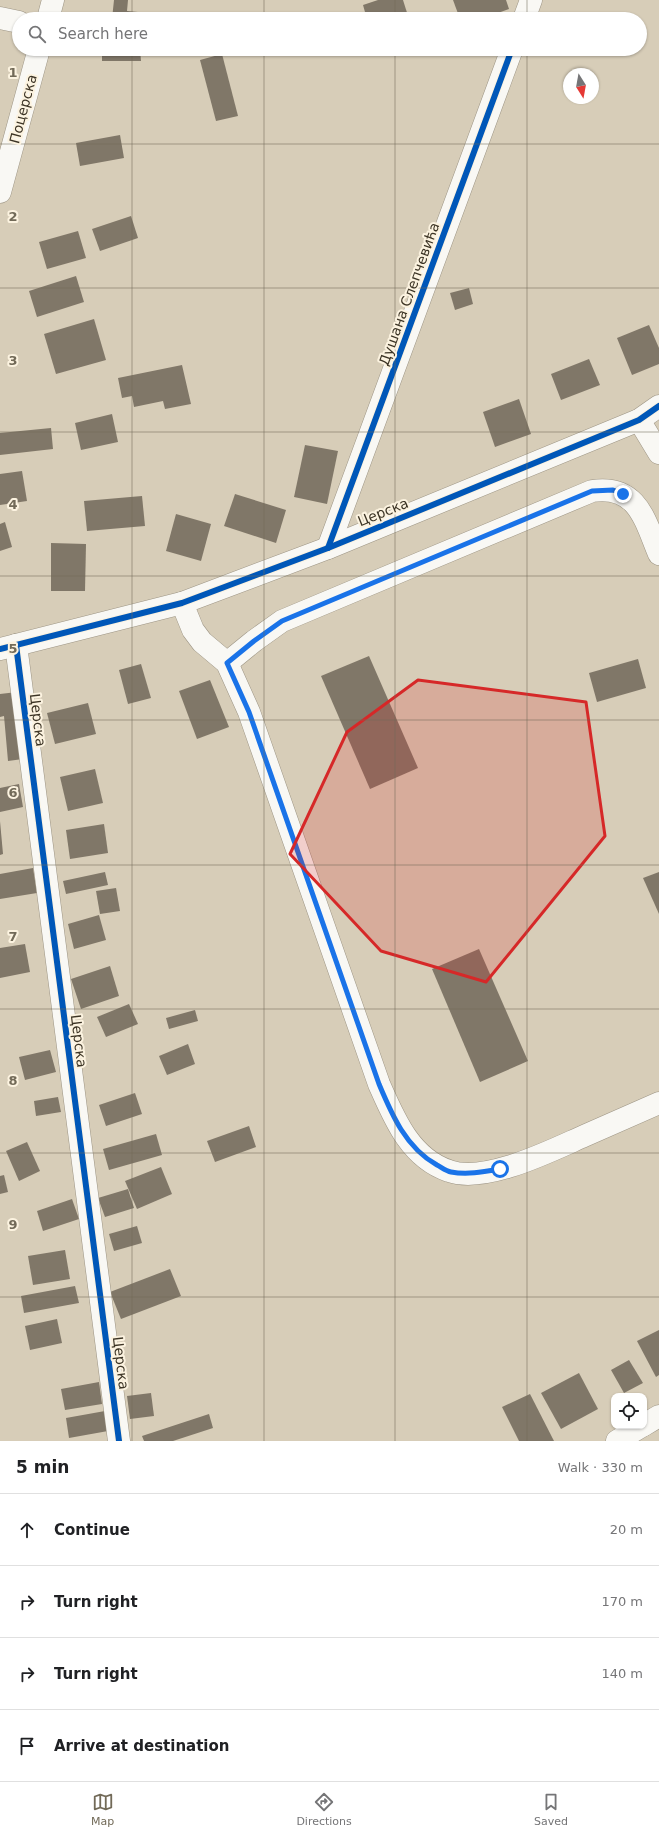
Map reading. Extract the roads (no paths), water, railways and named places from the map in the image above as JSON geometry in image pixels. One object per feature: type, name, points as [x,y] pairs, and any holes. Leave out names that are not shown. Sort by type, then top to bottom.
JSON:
[{"type":"street","points":[[50,12],[54,0]]},
{"type":"street","points":[[527,12],[531,0]]},
{"type":"street","points":[[0,18],[12,21]]},
{"type":"street","name":"Поцерска","points":[[0,192],[37,56]]},
{"type":"street","name":"Душана Слепчевића","points":[[328,548],[509,56]]},
{"type":"street","name":"Церска","points":[[119,1441],[8,647],[182,603],[328,548],[639,420],[659,406]]},
{"type":"street","points":[[639,420],[659,453]]},
{"type":"street","points":[[227,663],[282,621],[592,491],[613,490],[631,499],[643,516],[659,554]]},
{"type":"street","points":[[182,603],[193,630],[202,642],[227,663],[249,712],[379,1084],[395,1121],[412,1144],[430,1161],[449,1172],[473,1174],[500,1169],[534,1158],[659,1103]]},
{"type":"street","points":[[647,1423],[659,1416]]},
{"type":"street","points":[[617,1441],[636,1429]]}]
